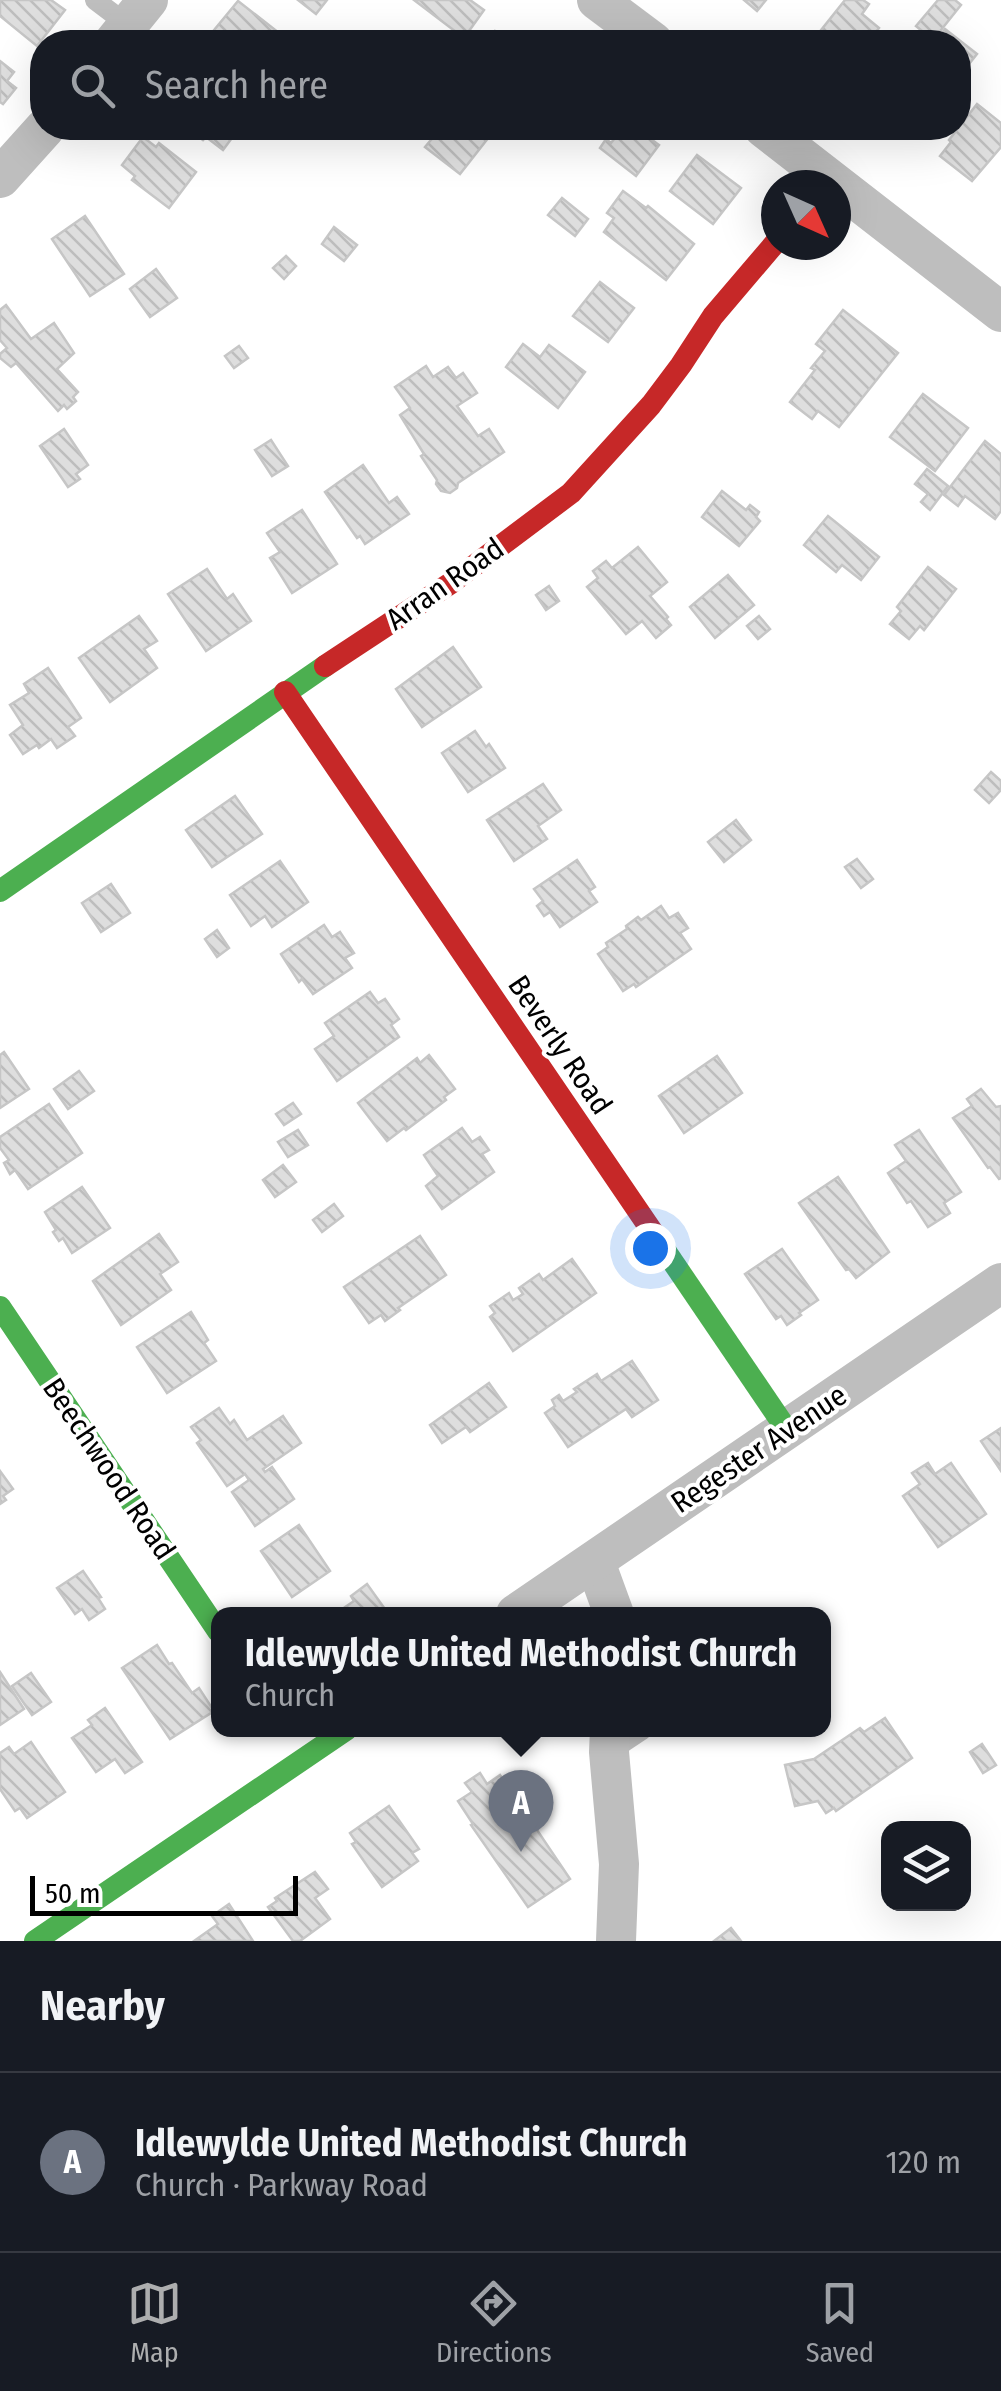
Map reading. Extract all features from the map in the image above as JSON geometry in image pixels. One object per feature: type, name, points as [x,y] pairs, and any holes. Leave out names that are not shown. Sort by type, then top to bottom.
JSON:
[{"type":"street","points":[[597,0],[637,30]]},
{"type":"street","points":[[0,178],[34,140]]},
{"type":"street","points":[[779,140],[818,170]]},
{"type":"street","points":[[851,196],[1001,312]]},
{"type":"street","name":"Arran Road","points":[[0,890],[451,583],[570,493],[651,405],[713,316],[761,260]]},
{"type":"street","name":"Beverly Road","points":[[286,692],[787,1430]]},
{"type":"street","name":"Regester Avenue","points":[[527,1607],[1001,1283]]},
{"type":"street","name":"Beechwood Road","points":[[0,1307],[211,1621]]},
{"type":"street","points":[[595,1562],[611,1607]]},
{"type":"street","points":[[36,1941],[294,1744],[320,1737]]},
{"type":"street","points":[[610,1741],[619,1864],[616,1941]]},
{"type":"lane","points":[[95,0],[130,23]]},
{"type":"building","points":[[0,0],[51,0],[65,10],[49,30],[30,30],[30,40],[0,16]]},
{"type":"building","points":[[298,0],[327,0],[316,14]]},
{"type":"building","points":[[414,0],[470,0],[484,10],[470,30],[453,30]]},
{"type":"building","points":[[744,0],[766,0],[757,11]]},
{"type":"building","points":[[845,0],[869,4],[862,14],[879,28],[877,30],[821,30]]},
{"type":"building","points":[[938,0],[955,0],[961,5],[941,30],[921,30],[916,26]]},
{"type":"building","points":[[238,1],[275,30],[214,30]]},
{"type":"building","points":[[0,61],[14,72],[7,81],[16,88],[3,104],[0,102]]},
{"type":"building","points":[[977,104],[1001,123],[1001,147],[972,181],[940,156],[949,140],[971,140],[971,112]]},
{"type":"building","points":[[141,140],[147,140],[156,147],[159,143],[196,172],[169,208],[132,180],[135,176],[122,165]]},
{"type":"building","points":[[210,140],[230,140],[223,150]]},
{"type":"building","points":[[431,140],[487,140],[460,174],[425,147]]},
{"type":"building","points":[[605,140],[611,143],[652,140],[659,145],[636,176],[600,148]]},
{"type":"building","points":[[697,155],[741,188],[713,224],[670,191]]},
{"type":"building","points":[[623,191],[694,244],[666,280],[604,232],[614,218],[607,213]]},
{"type":"building","points":[[562,198],[588,219],[575,236],[548,215]]},
{"type":"building","points":[[85,216],[124,274],[90,296],[52,239]]},
{"type":"building","points":[[334,227],[357,245],[344,261],[322,244]]},
{"type":"building","points":[[286,256],[296,266],[284,279],[273,268]]},
{"type":"building","points":[[156,269],[177,298],[150,317],[130,289]]},
{"type":"building","points":[[600,282],[634,308],[608,342],[573,316]]},
{"type":"building","points":[[6,305],[31,339],[54,323],[74,353],[57,369],[78,392],[73,397],[76,401],[67,409],[64,405],[58,411],[16,363],[11,367],[0,358],[7,348],[0,340],[0,310]]},
{"type":"building","points":[[843,310],[898,353],[839,427],[818,411],[812,419],[790,402],[825,351],[816,344]]},
{"type":"building","points":[[523,344],[540,357],[549,345],[585,372],[558,408],[506,367]]},
{"type":"building","points":[[239,346],[248,358],[234,368],[225,356]]},
{"type":"building","points":[[426,366],[433,377],[448,367],[456,378],[463,373],[477,393],[457,406],[478,436],[489,429],[504,452],[458,483],[450,493],[441,491],[436,484],[421,456],[424,454],[400,415],[410,408],[395,387]]},
{"type":"building","points":[[923,394],[968,428],[935,471],[890,437]]},
{"type":"building","points":[[64,429],[88,465],[76,474],[80,479],[68,487],[40,446]]},
{"type":"building","points":[[271,440],[288,466],[272,476],[255,450]]},
{"type":"building","points":[[985,441],[1001,454],[1001,511],[995,519],[965,496],[958,506],[944,495]]},
{"type":"building","points":[[363,465],[389,503],[397,497],[409,514],[365,544],[325,492]]},
{"type":"building","points":[[927,469],[948,486],[930,510],[921,502],[928,494],[915,484]]},
{"type":"building","points":[[722,491],[746,510],[750,505],[759,512],[756,517],[760,521],[739,546],[702,517]]},
{"type":"building","points":[[302,510],[337,564],[292,593],[270,558],[280,552],[267,533]]},
{"type":"building","points":[[828,516],[879,557],[861,580],[842,565],[836,572],[804,545]]},
{"type":"building","points":[[638,547],[667,582],[650,596],[671,625],[656,638],[642,621],[626,634],[587,587],[598,578],[593,571],[606,561],[612,568]]},
{"type":"building","points":[[928,567],[956,589],[924,630],[920,626],[909,639],[890,624],[901,611],[897,607]]},
{"type":"building","points":[[207,569],[227,599],[233,594],[251,621],[206,651],[168,594]]},
{"type":"building","points":[[728,575],[754,605],[715,638],[690,607]]},
{"type":"building","points":[[549,586],[559,601],[546,610],[536,595]]},
{"type":"building","points":[[139,616],[157,641],[144,649],[157,668],[110,702],[79,658]]},
{"type":"building","points":[[759,616],[770,629],[758,639],[747,626]]},
{"type":"building","points":[[453,647],[481,687],[422,727],[396,689]]},
{"type":"building","points":[[48,668],[81,718],[68,727],[75,736],[57,748],[51,739],[23,754],[10,735],[23,725],[10,705],[29,693],[24,684]]},
{"type":"building","points":[[475,731],[505,768],[468,792],[442,753]]},
{"type":"building","points":[[991,772],[1001,781],[1001,790],[989,803],[975,790]]},
{"type":"building","points":[[543,784],[561,810],[538,826],[547,839],[514,861],[487,820]]},
{"type":"building","points":[[235,796],[262,834],[212,867],[186,830]]},
{"type":"building","points":[[736,820],[751,840],[724,862],[708,842]]},
{"type":"building","points":[[857,859],[873,879],[861,888],[845,867]]},
{"type":"building","points":[[577,860],[595,887],[589,891],[597,902],[560,927],[550,912],[544,916],[537,906],[543,901],[534,889]]},
{"type":"building","points":[[280,861],[308,902],[272,927],[265,916],[251,926],[230,895]]},
{"type":"building","points":[[111,884],[130,913],[101,932],[82,903]]},
{"type":"building","points":[[661,906],[669,918],[678,913],[688,928],[680,933],[691,949],[636,987],[634,984],[623,991],[598,954],[626,926]]},
{"type":"building","points":[[324,925],[332,937],[340,932],[354,953],[345,958],[352,968],[313,994],[302,979],[299,982],[281,954]]},
{"type":"building","points":[[217,930],[229,948],[217,957],[205,939]]},
{"type":"building","points":[[370,992],[378,1003],[385,999],[399,1019],[391,1025],[399,1037],[337,1081],[315,1049],[334,1036],[325,1023]]},
{"type":"building","points":[[4,1052],[29,1089],[0,1108],[0,1055]]},
{"type":"building","points":[[429,1055],[455,1089],[444,1097],[446,1100],[387,1141],[358,1103],[417,1058],[420,1063]]},
{"type":"building","points":[[717,1056],[742,1093],[684,1133],[659,1096]]},
{"type":"building","points":[[79,1071],[94,1091],[68,1109],[54,1089]]},
{"type":"building","points":[[981,1089],[996,1107],[1001,1106],[999,1179],[953,1118],[972,1106],[967,1099]]},
{"type":"building","points":[[293,1103],[301,1114],[284,1125],[276,1114]]},
{"type":"building","points":[[49,1104],[82,1153],[28,1189],[15,1170],[10,1174],[4,1163],[9,1160],[0,1148],[0,1137]]},
{"type":"building","points":[[462,1128],[472,1142],[480,1137],[489,1150],[482,1154],[494,1172],[442,1209],[426,1186],[438,1176],[424,1155]]},
{"type":"building","points":[[298,1130],[308,1145],[288,1157],[278,1142]]},
{"type":"building","points":[[919,1130],[961,1192],[944,1203],[950,1213],[928,1227],[888,1173],[906,1161],[895,1145]]},
{"type":"building","points":[[283,1165],[296,1182],[275,1197],[263,1180]]},
{"type":"building","points":[[838,1177],[889,1252],[856,1278],[846,1270],[799,1203]]},
{"type":"building","points":[[82,1187],[110,1228],[72,1253],[63,1238],[59,1241],[53,1232],[56,1230],[45,1212]]},
{"type":"building","points":[[334,1204],[343,1216],[322,1232],[313,1220]]},
{"type":"building","points":[[159,1234],[178,1262],[160,1274],[171,1290],[121,1325],[93,1281]]},
{"type":"building","points":[[420,1236],[446,1275],[385,1321],[381,1315],[369,1323],[344,1287]]},
{"type":"building","points":[[782,1249],[818,1300],[787,1325],[781,1316],[776,1319],[745,1274]]},
{"type":"building","points":[[572,1259],[596,1293],[513,1351],[490,1317],[495,1313],[490,1306],[509,1293],[513,1300],[523,1294],[519,1288],[539,1274],[543,1280]]},
{"type":"building","points":[[191,1312],[216,1361],[167,1393],[137,1347]]},
{"type":"building","points":[[632,1361],[658,1400],[632,1417],[626,1409],[568,1447],[545,1413],[555,1406],[552,1400],[559,1395],[563,1401],[597,1374],[601,1381]]},
{"type":"building","points":[[489,1383],[506,1407],[470,1432],[466,1427],[442,1443],[430,1425]]},
{"type":"building","points":[[219,1408],[230,1424],[234,1420],[247,1440],[283,1416],[301,1443],[263,1469],[265,1472],[272,1467],[294,1499],[255,1526],[232,1492],[249,1480],[245,1474],[227,1486],[197,1443],[201,1440],[191,1427]]},
{"type":"building","points":[[1001,1428],[1001,1471],[981,1441]]},
{"type":"building","points":[[928,1463],[935,1474],[951,1463],[986,1514],[938,1547],[903,1496],[920,1484],[912,1473]]},
{"type":"building","points":[[0,1471],[13,1489],[0,1504]]},
{"type":"building","points":[[299,1525],[330,1571],[292,1597],[261,1551]]},
{"type":"building","points":[[83,1571],[105,1609],[89,1620],[82,1609],[75,1614],[57,1588]]},
{"type":"building","points":[[367,1584],[383,1607],[345,1607],[354,1601],[351,1596]]},
{"type":"building","points":[[157,1645],[192,1693],[199,1688],[211,1713],[170,1739],[122,1668]]},
{"type":"building","points":[[0,1672],[24,1709],[0,1725]]},
{"type":"building","points":[[31,1673],[51,1702],[32,1715],[12,1686]]},
{"type":"building","points":[[105,1708],[142,1762],[125,1773],[115,1759],[96,1772],[72,1738],[92,1725],[88,1720]]},
{"type":"building","points":[[885,1718],[912,1758],[836,1811],[834,1808],[826,1813],[818,1801],[795,1806],[785,1765],[814,1759],[860,1728],[864,1732]]},
{"type":"building","points":[[31,1742],[65,1792],[27,1818],[20,1808],[15,1811],[0,1789],[0,1753],[9,1747],[14,1754]]},
{"type":"building","points":[[982,1744],[996,1765],[983,1773],[970,1752]]},
{"type":"building","points":[[480,1773],[487,1784],[500,1775],[570,1879],[528,1907],[458,1801],[472,1792],[465,1783]]},
{"type":"building","points":[[389,1806],[419,1849],[412,1853],[418,1861],[382,1887],[352,1844],[356,1842],[350,1833]]},
{"type":"building","points":[[315,1872],[328,1889],[315,1898],[330,1919],[300,1941],[293,1941],[268,1907],[277,1901],[275,1898]]},
{"type":"building","points":[[229,1904],[253,1941],[194,1941],[218,1924],[212,1916]]},
{"type":"building","points":[[731,1928],[741,1941],[714,1941]]},
{"type":"traffic: fast","points":[[0,891],[325,666]]},
{"type":"traffic: fast","points":[[660,1243],[787,1430]]},
{"type":"traffic: fast","points":[[0,1307],[211,1621]]},
{"type":"traffic: fast","points":[[35,1941],[336,1737]]},
{"type":"traffic: jam","points":[[325,666],[451,583],[571,493],[651,405],[713,316],[761,260]]},
{"type":"traffic: jam","points":[[285,692],[660,1243]]},
{"type":"place","name":"Idlewylde United Methodist Church","points":[[521,1852]]}]
